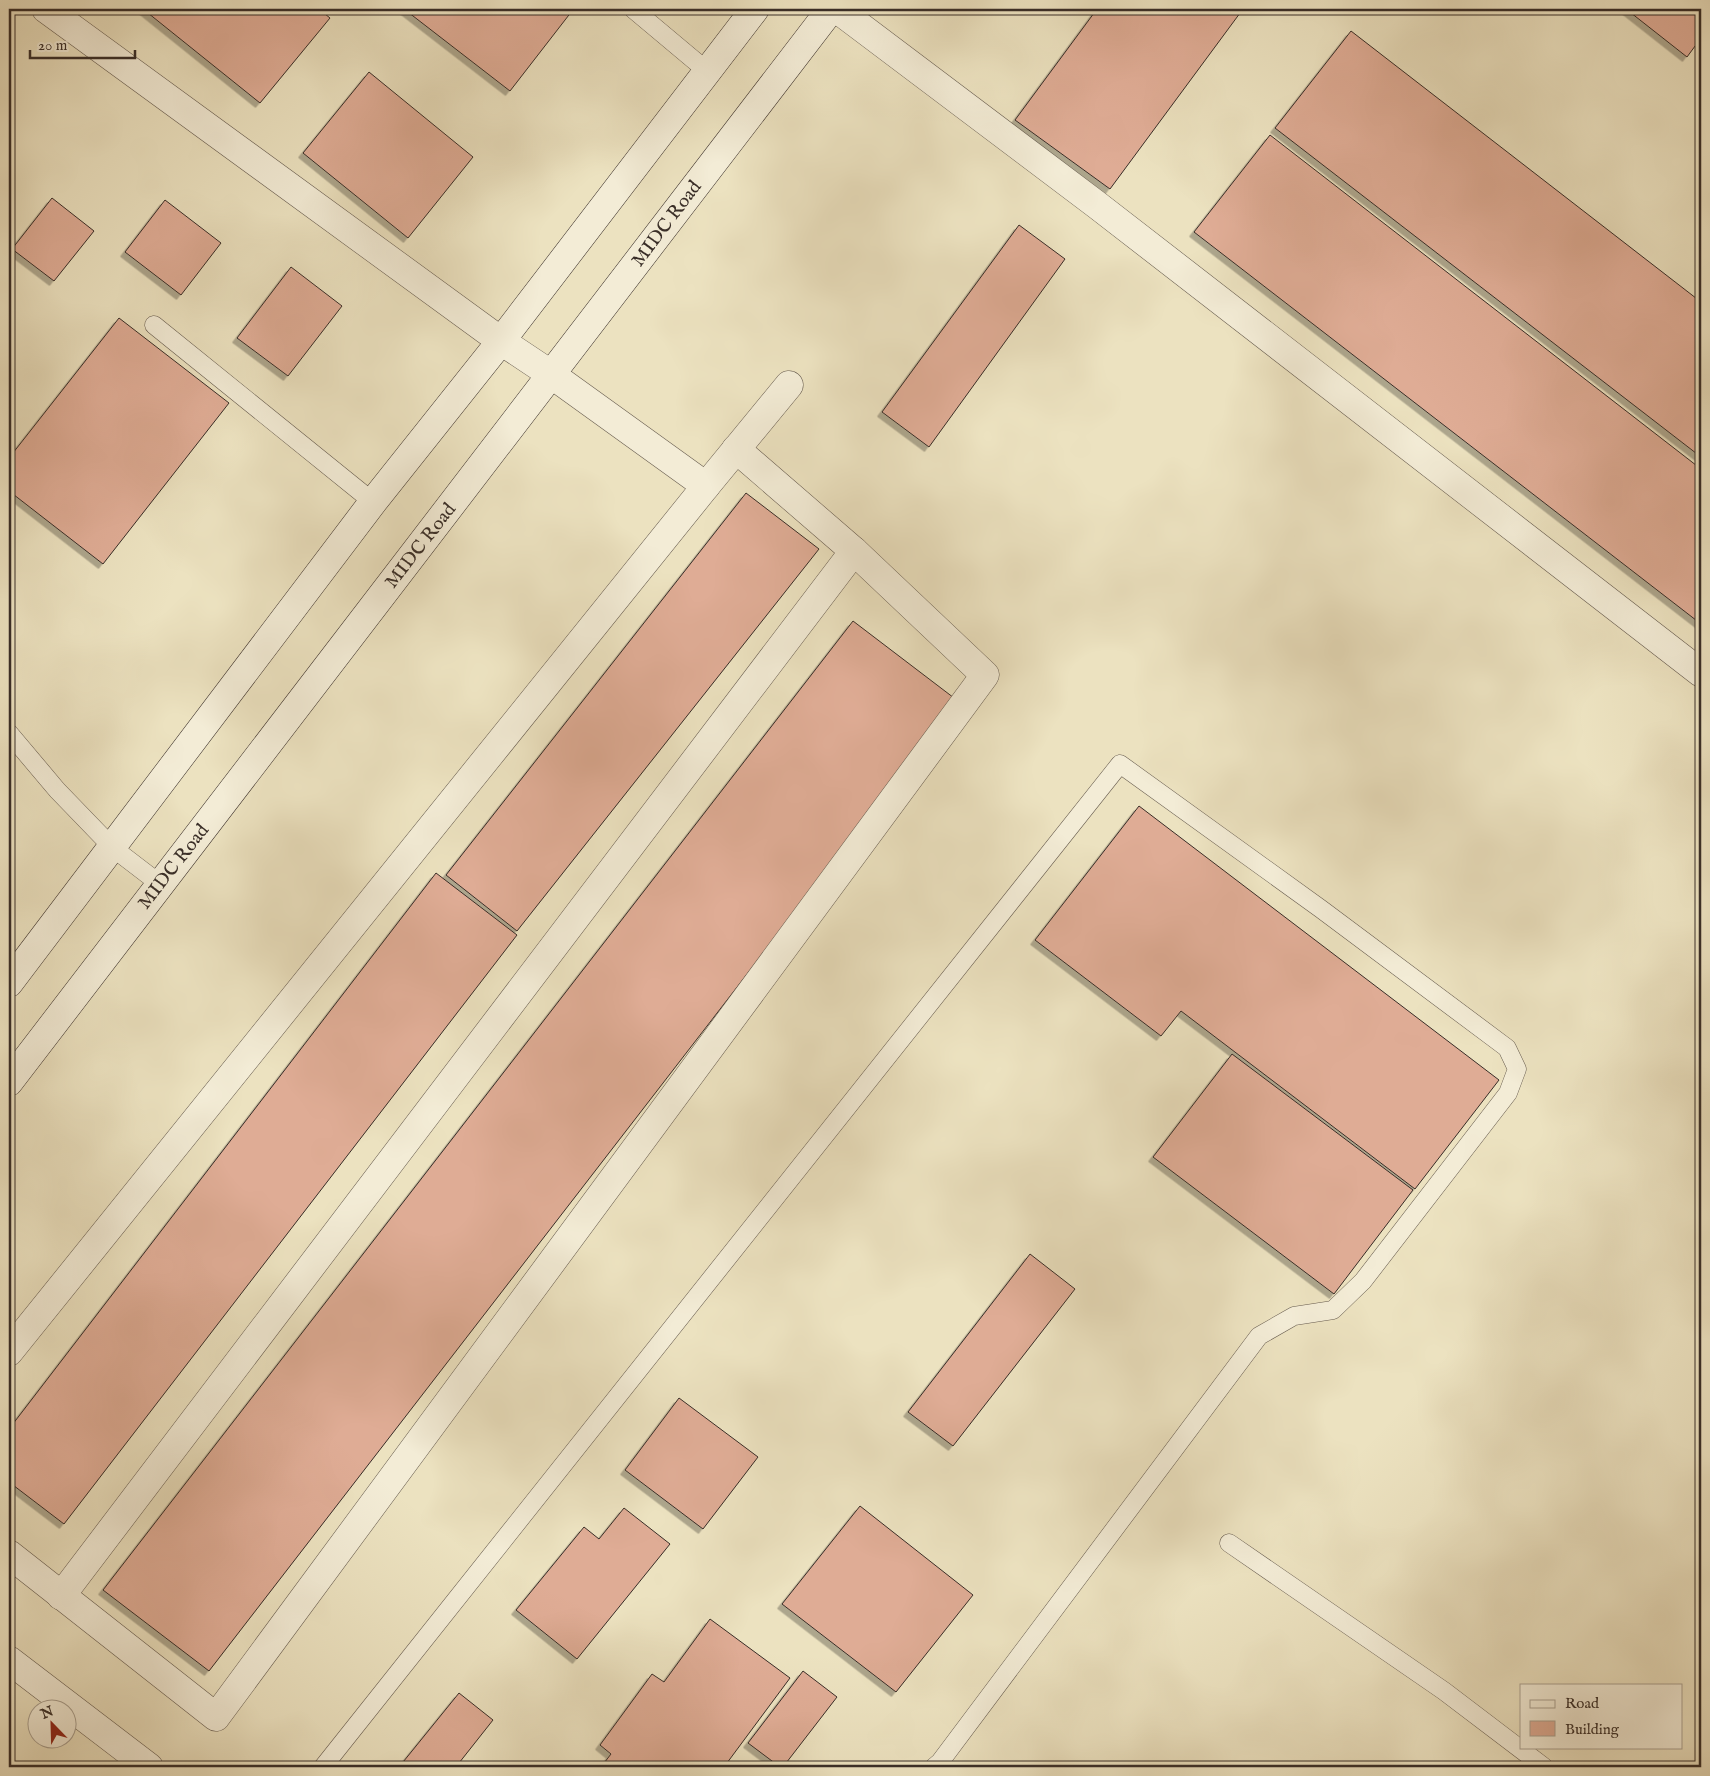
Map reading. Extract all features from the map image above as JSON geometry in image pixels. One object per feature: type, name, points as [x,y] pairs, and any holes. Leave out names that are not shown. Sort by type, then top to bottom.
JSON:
[{"type":"street","points":[[46,9],[500,341],[552,375],[706,486]]},
{"type":"street","points":[[9,983],[373,502],[500,341],[755,9]]},
{"type":"street","name":"MIDC Road","points":[[9,1082],[831,9]]},
{"type":"street","points":[[837,9],[1098,205],[1701,673]]},
{"type":"street","points":[[9,1352],[706,486],[790,385]]},
{"type":"street","points":[[9,1554],[216,1717],[985,675],[854,551],[736,449]]},
{"type":"street","points":[[61,1596],[854,551]]},
{"type":"street","points":[[9,1660],[149,1767]]},
{"type":"lane","points":[[633,9],[707,72]]},
{"type":"lane","points":[[154,325],[373,502]]},
{"type":"lane","points":[[9,733],[57,790],[112,848],[160,884]]},
{"type":"lane","points":[[323,1767],[1120,764],[1321,909],[1507,1048],[1517,1068],[1508,1093],[1363,1281],[1333,1310],[1294,1316],[1259,1336],[940,1762],[934,1767]]},
{"type":"lane","points":[[1229,1543],[1444,1691],[1544,1767]]},
{"type":"building","points":[[143,9],[319,9],[330,18],[260,103]]},
{"type":"building","points":[[404,9],[568,9],[572,11],[510,91]]},
{"type":"building","points":[[1097,9],[1243,9],[1110,189],[1015,120]]},
{"type":"building","points":[[1626,9],[1701,9],[1701,38],[1687,57]]},
{"type":"building","points":[[1351,31],[1701,302],[1701,457],[1275,128]]},
{"type":"building","points":[[369,72],[473,157],[408,238],[303,153]]},
{"type":"building","points":[[1270,135],[1701,469],[1701,624],[1194,232]]},
{"type":"building","points":[[52,198],[94,231],[54,281],[12,249]]},
{"type":"building","points":[[165,200],[221,243],[181,295],[125,252]]},
{"type":"building","points":[[1019,225],[1065,259],[929,447],[882,412]]},
{"type":"building","points":[[291,267],[342,306],[288,376],[237,338]]},
{"type":"building","points":[[119,318],[229,403],[103,564],[9,491],[9,458]]},
{"type":"building","points":[[746,493],[819,549],[517,931],[446,875]]},
{"type":"building","points":[[853,621],[958,701],[209,1671],[103,1590]]},
{"type":"building","points":[[1139,806],[1499,1080],[1415,1189],[1181,1011],[1161,1036],[1035,940]]},
{"type":"building","points":[[436,873],[517,935],[64,1524],[9,1482],[9,1429]]},
{"type":"building","points":[[1232,1054],[1413,1190],[1334,1294],[1153,1157]]},
{"type":"building","points":[[1030,1254],[1075,1289],[953,1446],[908,1412]]},
{"type":"building","points":[[679,1398],[758,1457],[703,1529],[625,1470]]},
{"type":"building","points":[[860,1506],[973,1595],[896,1692],[782,1604]]},
{"type":"building","points":[[624,1508],[670,1544],[577,1659],[516,1610],[584,1527],[599,1539]]},
{"type":"building","points":[[710,1619],[790,1678],[724,1767],[601,1767],[611,1754],[600,1745],[652,1674],[664,1682]]},
{"type":"building","points":[[803,1671],[837,1697],[783,1767],[780,1767],[748,1743]]},
{"type":"building","points":[[459,1693],[493,1720],[459,1763],[465,1767],[399,1767]]}]
